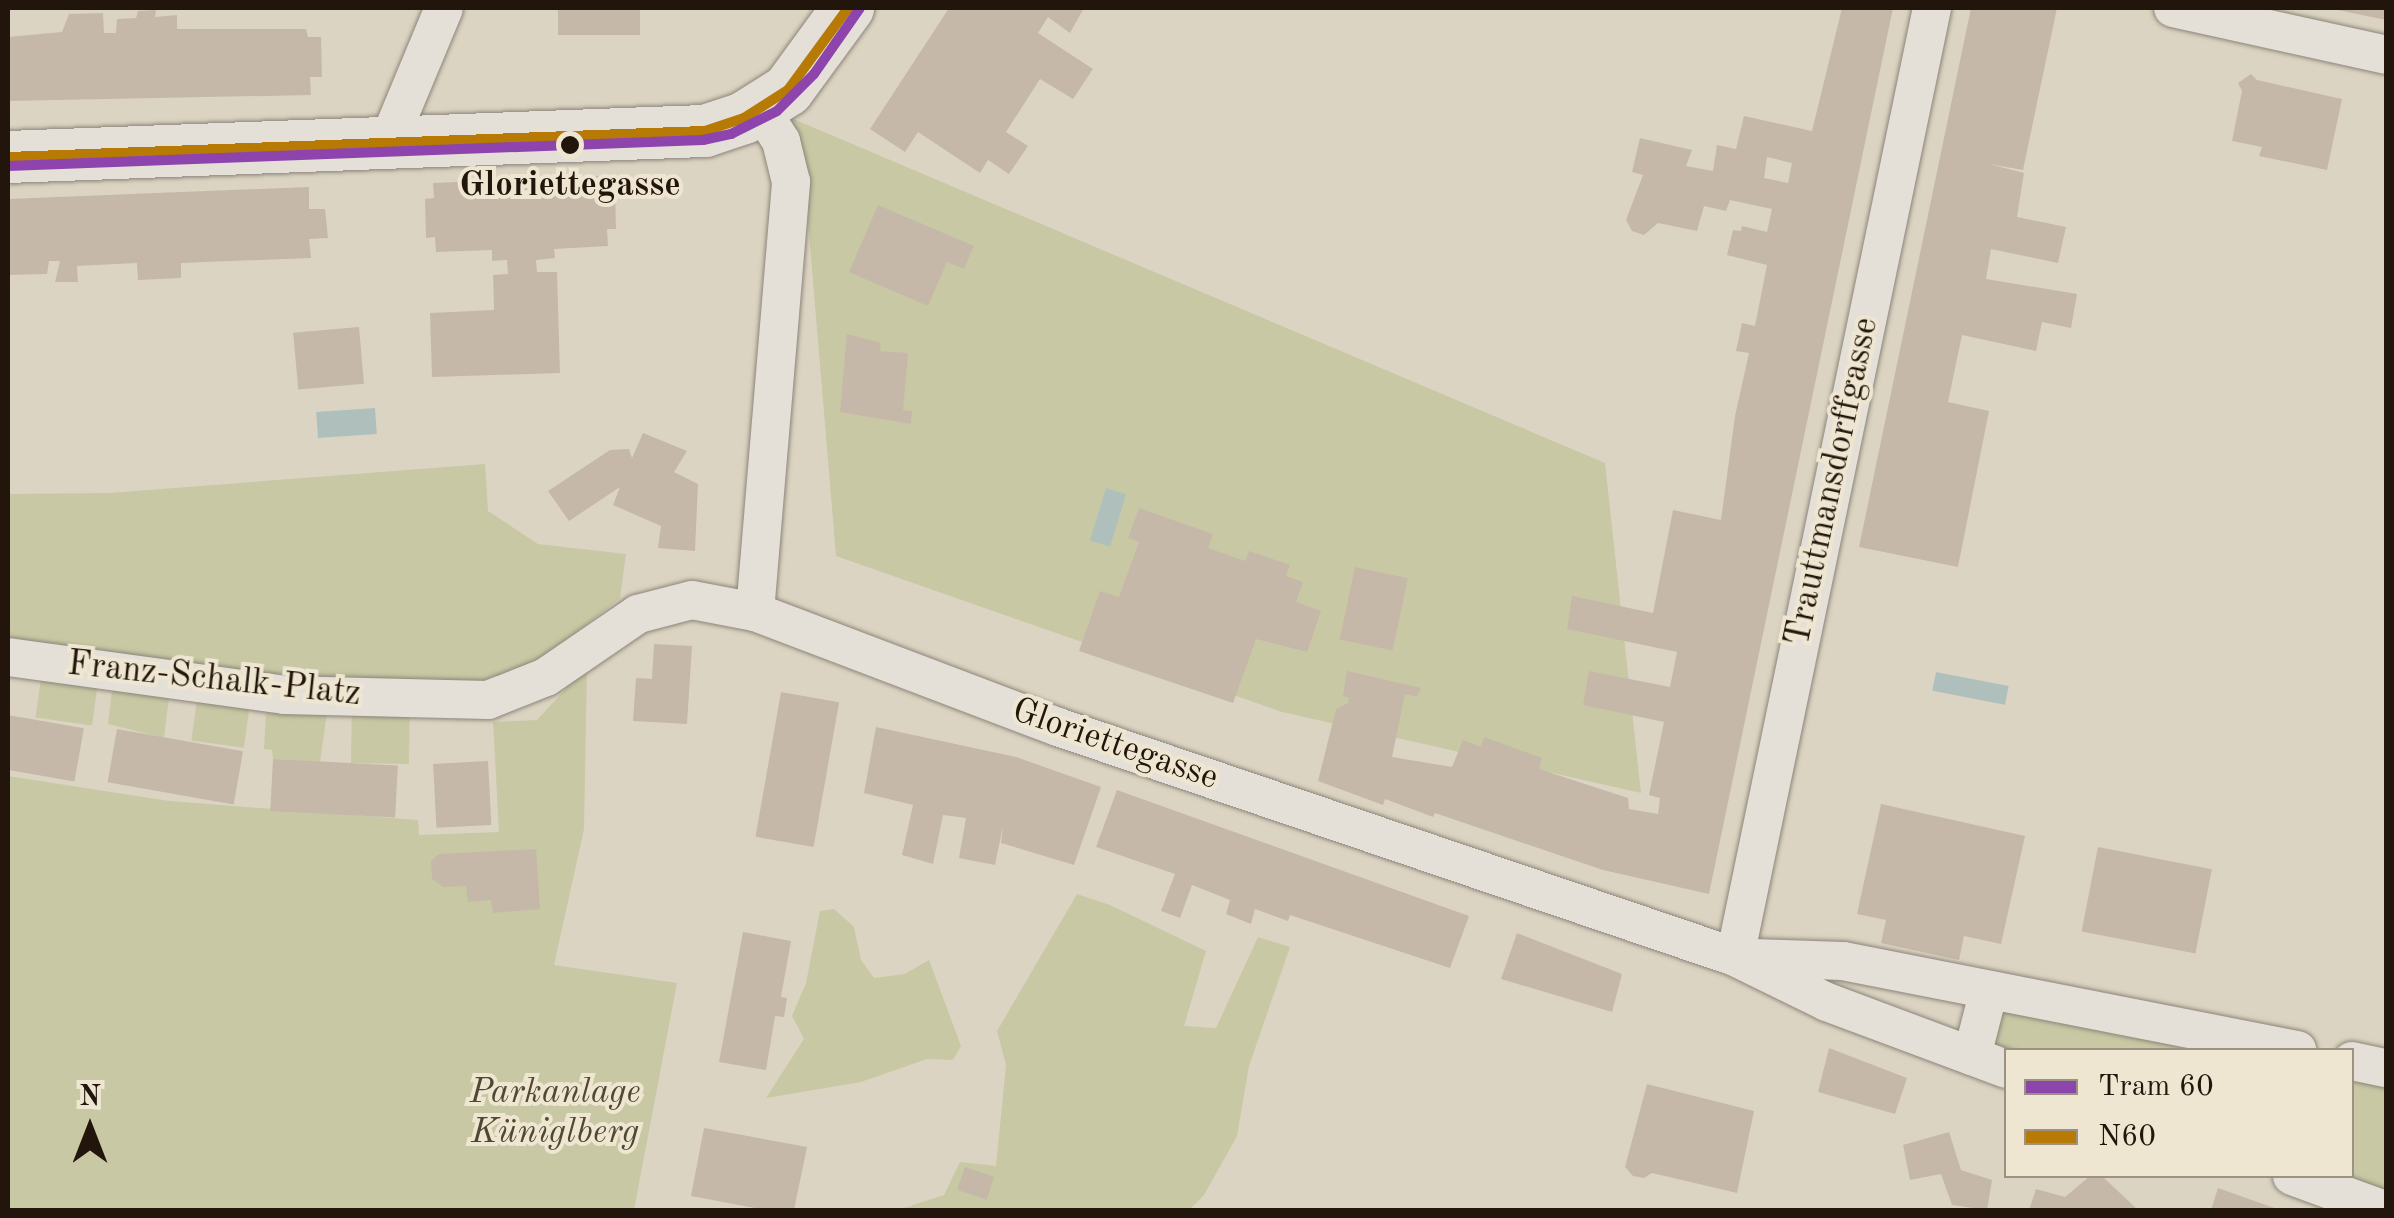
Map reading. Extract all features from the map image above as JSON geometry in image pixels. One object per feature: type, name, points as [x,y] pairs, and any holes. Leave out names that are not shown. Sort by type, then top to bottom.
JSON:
[{"type":"main road","points":[[8,157],[685,134],[728,125],[761,110],[788,90],[848,8]]},
{"type":"street","points":[[388,145],[444,8]]},
{"type":"street","name":"Trauttmansdorffgasse","points":[[1735,957],[1932,8]]},
{"type":"street","points":[[2173,8],[2386,56]]},
{"type":"street","points":[[755,612],[791,182],[781,141],[761,110]]},
{"type":"street","name":"Franz-Schalk-Platz","points":[[8,657],[284,695],[488,700],[546,677],[638,614],[692,600],[755,612]]},
{"type":"street","name":"Gloriettegasse","points":[[755,612],[1058,727],[1735,957],[1828,1002],[1989,1062],[1989,990]]},
{"type":"street","name":"Gloriettegasse","points":[[1735,957],[1842,962],[2286,1048]]},
{"type":"street","points":[[2354,1061],[2386,1068]]},
{"type":"street","points":[[2298,1178],[2386,1210]]},
{"type":"green space","points":[[791,118],[1605,463],[1641,793],[1282,712],[836,556],[805,186]]},
{"type":"green space","points":[[485,464],[488,511],[538,544],[626,554],[620,598],[522,675],[483,684],[284,682],[8,642],[8,494],[109,493]]},
{"type":"green space","points":[[43,664],[99,672],[92,725],[35,717]]},
{"type":"green space","name":"Parkanlage Küniglberg","points":[[587,666],[584,829],[554,965],[677,983],[634,1210],[8,1210],[8,776],[169,801],[418,820],[419,835],[499,832],[493,722],[537,720]]},
{"type":"green space","points":[[114,673],[171,681],[164,738],[108,724]]},
{"type":"green space","points":[[199,686],[251,693],[244,748],[191,740]]},
{"type":"green space","points":[[267,692],[329,699],[320,762],[273,759],[272,750],[264,749]]},
{"type":"green space","points":[[352,700],[410,701],[409,764],[351,763]]},
{"type":"green space","points":[[1077,894],[1110,905],[1206,951],[1184,1026],[1216,1028],[1258,937],[1290,947],[1249,1066],[1237,1136],[1204,1195],[1189,1210],[898,1210],[944,1195],[960,1162],[996,1166],[1006,1065],[997,1031]]},
{"type":"green space","points":[[834,909],[854,927],[861,960],[874,978],[905,974],[929,960],[961,1046],[953,1060],[927,1059],[861,1082],[766,1098],[804,1039],[792,1016],[806,983],[820,911]]},
{"type":"green space","points":[[2004,1007],[2202,1048],[2004,1049],[1994,1046]]},
{"type":"green space","points":[[2354,1080],[2386,1087],[2386,1190],[2353,1178]]},
{"type":"shaded area","points":[[375,408],[377,434],[318,438],[316,412]]},
{"type":"shaded area","points":[[1106,488],[1126,494],[1110,547],[1090,541]]},
{"type":"shaded area","points":[[1936,672],[2009,686],[2005,705],[1932,691]]},
{"type":"building","points":[[558,8],[640,8],[640,35],[558,35]]},
{"type":"building","points":[[949,8],[1084,8],[1070,33],[1048,17],[1038,33],[1093,69],[1073,99],[1040,79],[1006,132],[1028,146],[1009,174],[988,160],[980,173],[918,132],[905,152],[870,129]]},
{"type":"building","points":[[1842,8],[1893,8],[1709,894],[1603,870],[1435,813],[1433,817],[1385,799],[1383,805],[1318,781],[1336,709],[1348,703],[1349,698],[1343,696],[1347,671],[1421,688],[1417,697],[1405,694],[1392,757],[1452,767],[1463,740],[1481,747],[1484,737],[1542,758],[1539,769],[1628,798],[1629,809],[1658,814],[1660,798],[1649,795],[1664,722],[1583,705],[1589,671],[1670,687],[1677,652],[1567,629],[1572,596],[1653,613],[1673,510],[1721,520],[1735,416],[1749,353],[1736,351],[1742,323],[1755,326],[1767,265],[1727,255],[1733,230],[1741,231],[1742,226],[1767,232],[1772,209],[1730,200],[1726,211],[1704,206],[1697,231],[1658,223],[1644,235],[1632,231],[1626,220],[1643,175],[1632,172],[1640,138],[1692,150],[1686,166],[1713,171],[1717,145],[1736,149],[1744,116],[1812,131]],"holes":[[[1767,157],[1792,163],[1788,183],[1764,178]]]},
{"type":"building","points":[[1971,8],[2057,8],[2023,170],[1989,164],[2024,173],[2017,217],[2066,227],[2058,263],[1991,249],[1986,279],[2077,294],[2071,328],[2042,322],[2036,351],[1962,335],[1948,402],[1989,411],[1958,567],[1859,547]]},
{"type":"building","points":[[2386,8],[2386,20],[2333,9]]},
{"type":"building","points":[[156,10],[155,17],[177,15],[177,29],[306,29],[308,37],[321,37],[322,77],[310,77],[311,95],[8,101],[8,37],[62,32],[69,14],[103,13],[104,33],[116,33],[117,19],[136,18],[138,11]]},
{"type":"building","points":[[2251,74],[2257,80],[2342,99],[2327,170],[2259,156],[2262,147],[2232,141],[2242,91],[2238,83]]},
{"type":"building","points":[[603,176],[604,191],[615,191],[616,229],[607,229],[608,246],[554,249],[555,258],[536,260],[537,272],[557,272],[560,373],[432,377],[430,313],[494,310],[493,275],[508,274],[507,260],[492,261],[492,250],[436,252],[435,237],[426,238],[425,199],[434,198],[433,183]]},
{"type":"building","points":[[309,187],[309,209],[325,209],[328,238],[309,239],[311,258],[181,263],[181,278],[138,280],[137,263],[77,266],[78,282],[55,282],[60,261],[49,261],[47,274],[8,275],[8,199]]},
{"type":"building","points":[[878,205],[974,246],[964,269],[947,262],[928,306],[849,272]]},
{"type":"building","points":[[359,327],[364,384],[298,390],[293,333]]},
{"type":"building","points":[[847,334],[881,343],[880,351],[908,353],[903,410],[912,411],[911,424],[840,412]]},
{"type":"building","points":[[643,433],[687,451],[674,472],[698,484],[695,551],[658,548],[661,526],[613,505],[620,487],[569,521],[548,491],[610,450],[629,449],[632,458]]},
{"type":"building","points":[[1139,508],[1213,534],[1208,548],[1245,561],[1249,551],[1290,565],[1286,576],[1303,582],[1296,602],[1321,611],[1307,652],[1256,639],[1233,703],[1079,651],[1100,591],[1119,597],[1139,542],[1128,538]]},
{"type":"building","points":[[1355,567],[1408,578],[1392,651],[1340,639]]},
{"type":"building","points":[[654,644],[692,646],[687,724],[633,721],[636,678],[652,679]]},
{"type":"building","points":[[781,692],[839,702],[814,847],[755,837]]},
{"type":"building","points":[[8,715],[84,728],[74,782],[8,770]]},
{"type":"building","points":[[876,727],[1016,757],[1101,787],[1074,865],[1001,843],[1003,826],[995,865],[959,858],[966,818],[943,815],[933,864],[902,855],[913,805],[864,793]]},
{"type":"building","points":[[117,729],[243,751],[234,804],[108,782]]},
{"type":"building","points":[[273,759],[398,766],[395,817],[270,811]]},
{"type":"building","points":[[488,761],[491,825],[436,828],[433,764]]},
{"type":"building","points":[[1117,790],[1469,916],[1450,968],[1290,915],[1288,921],[1255,909],[1251,924],[1226,914],[1230,900],[1192,885],[1180,918],[1161,911],[1175,874],[1096,847]]},
{"type":"building","points":[[1881,804],[2025,836],[2001,944],[1964,936],[1959,960],[1881,943],[1886,920],[1857,914]]},
{"type":"building","points":[[2098,847],[2212,869],[2195,954],[2082,931]]},
{"type":"building","points":[[536,849],[540,909],[493,913],[491,900],[468,902],[466,886],[443,887],[432,879],[431,861],[439,854]]},
{"type":"building","points":[[743,932],[791,941],[781,997],[787,998],[784,1017],[775,1016],[766,1070],[719,1062]]},
{"type":"building","points":[[1517,933],[1622,974],[1612,1012],[1501,979]]},
{"type":"building","points":[[1829,1048],[1907,1078],[1895,1114],[1818,1092]]},
{"type":"building","points":[[1647,1084],[1754,1111],[1737,1193],[1652,1173],[1644,1178],[1633,1176],[1625,1167]]},
{"type":"building","points":[[704,1128],[807,1147],[794,1210],[766,1210],[691,1196]]},
{"type":"building","points":[[1949,1132],[1961,1170],[1992,1180],[1987,1210],[1952,1205],[1941,1174],[1910,1180],[1903,1145]]},
{"type":"building","points":[[965,1167],[994,1177],[986,1200],[957,1190]]},
{"type":"building","points":[[2088,1178],[2104,1178],[2138,1210],[2029,1210],[2036,1189],[2065,1197]]},
{"type":"building","points":[[2218,1188],[2280,1210],[2211,1210]]},
{"type":"tram line","name":"60","points":[[8,166],[703,140],[731,134],[777,111],[814,74],[860,8]]},
{"type":"transit line","name":"N60","points":[[8,157],[705,131],[744,118],[788,90],[848,8]]},
{"type":"place","name":"Gloriettegasse","points":[[570,145]]}]
